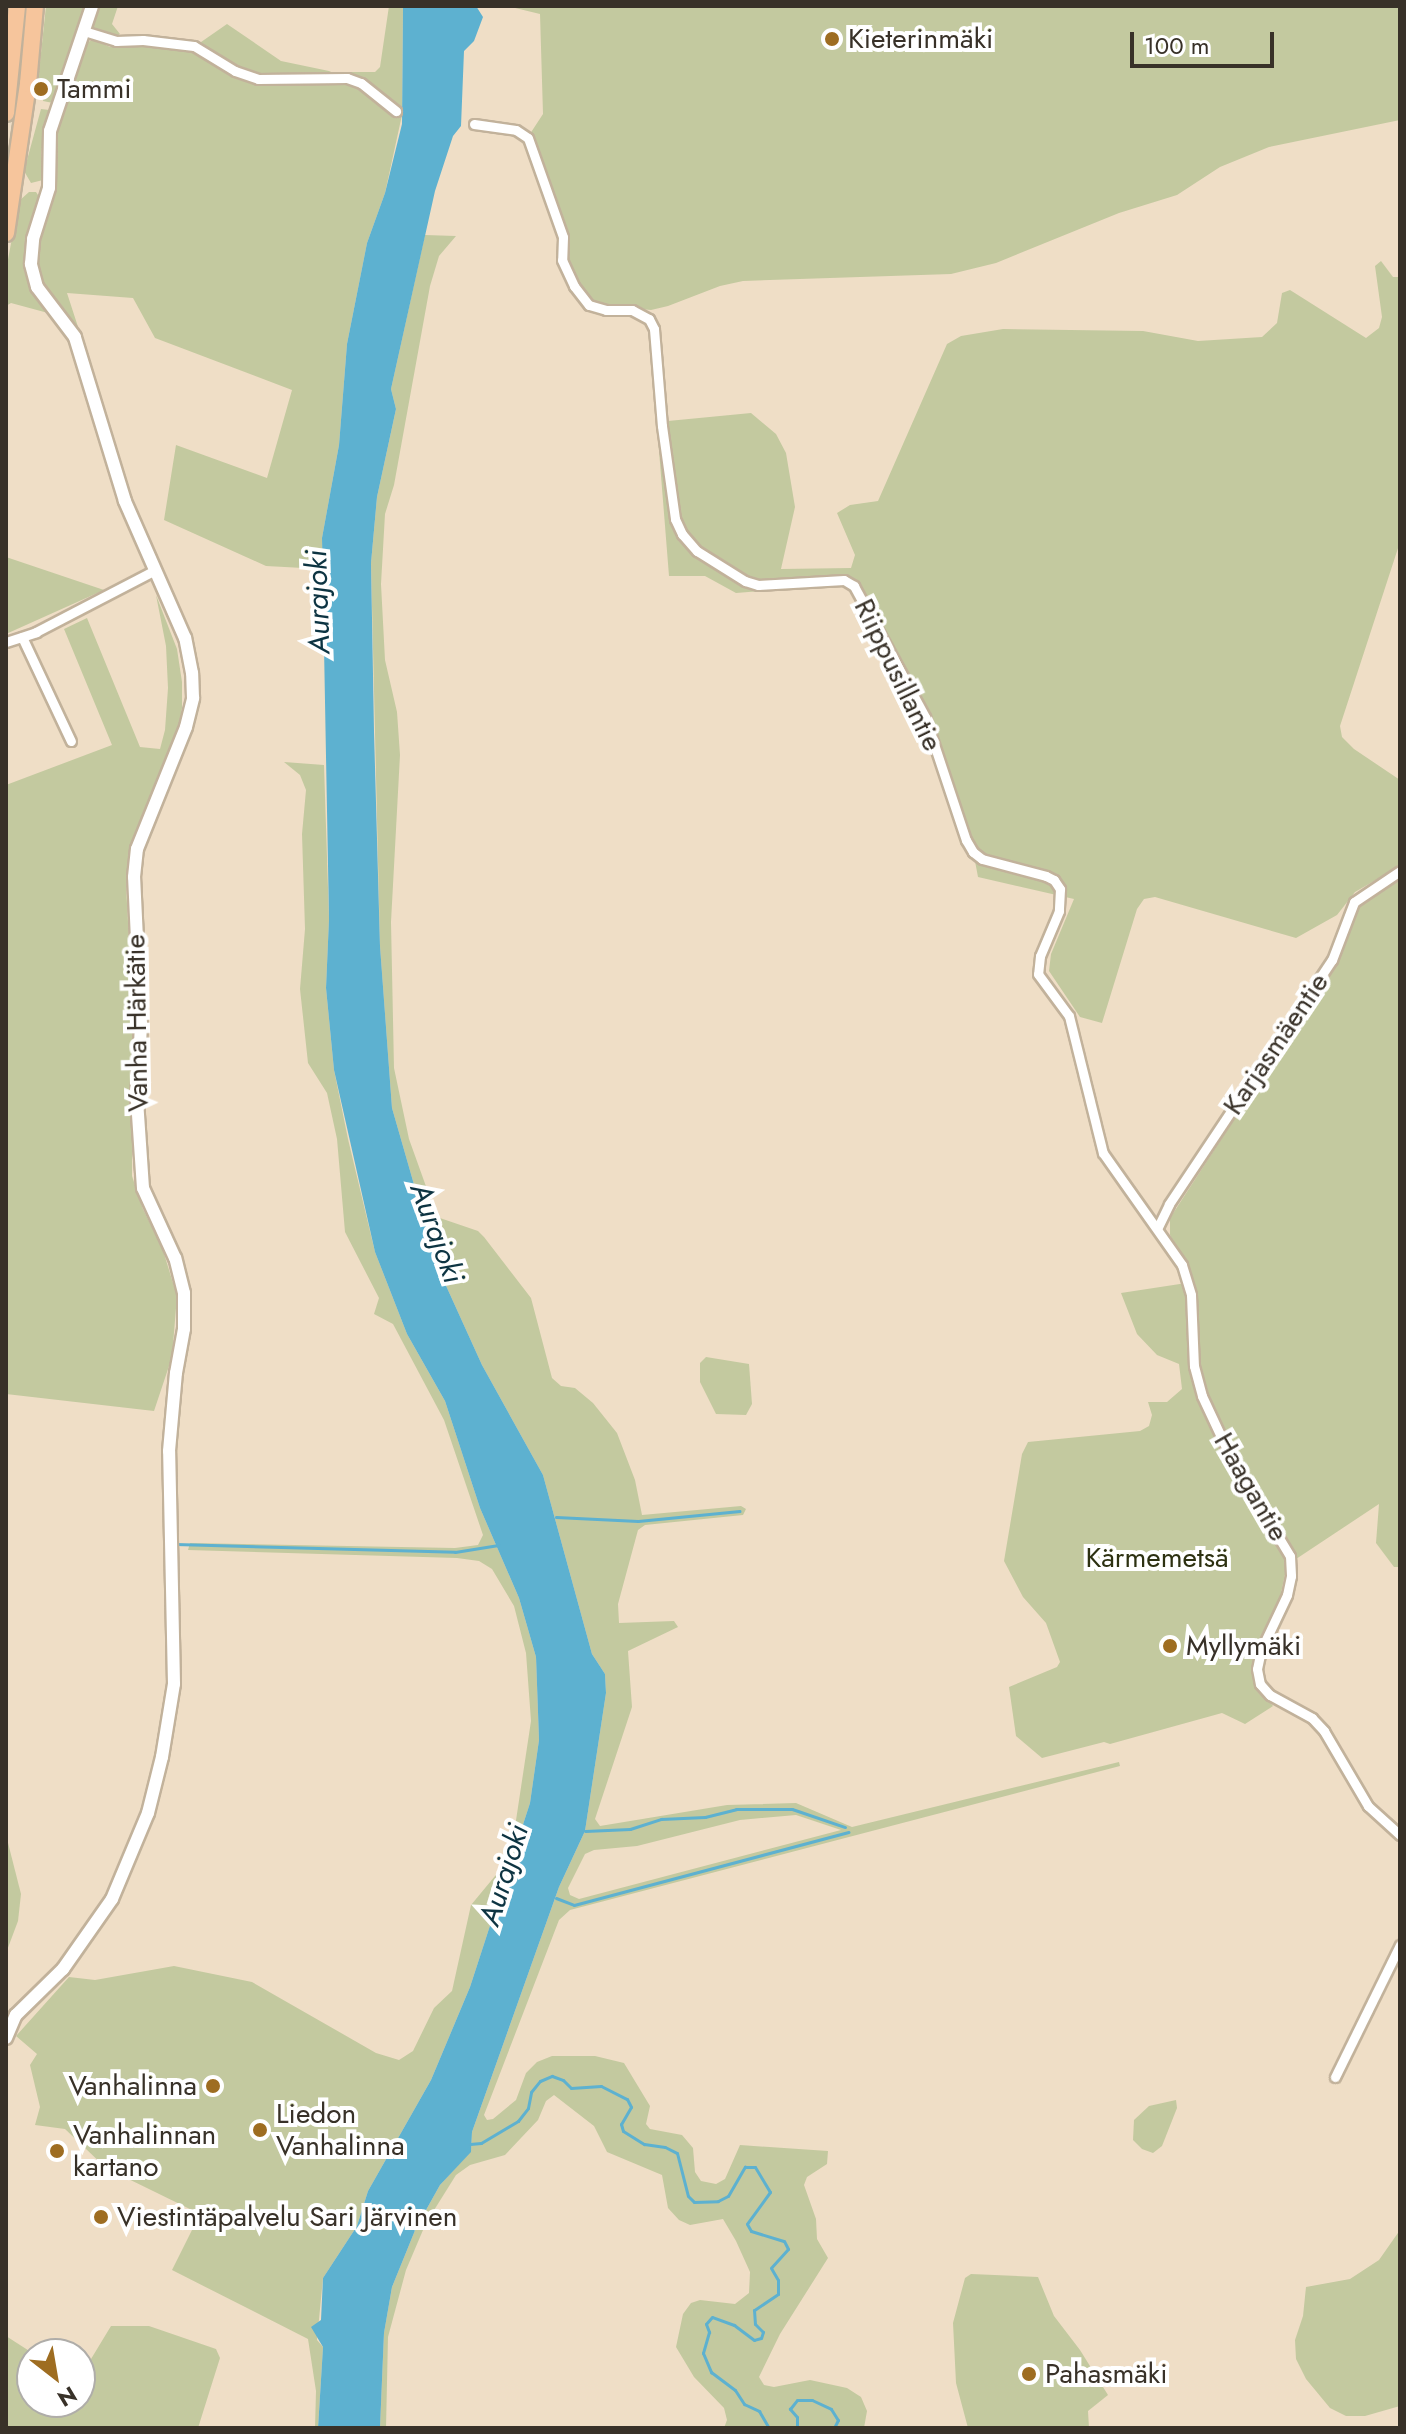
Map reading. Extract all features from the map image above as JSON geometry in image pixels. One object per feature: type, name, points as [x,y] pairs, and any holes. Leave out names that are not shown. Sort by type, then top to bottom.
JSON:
[{"type":"highway","points":[[6,113],[17,6]]},
{"type":"highway","points":[[6,233],[28,84],[35,6]]},
{"type":"street","name":"Vanha Härkätie","points":[[6,2038],[16,2015],[63,1969],[112,1899],[148,1813],[162,1757],[174,1684],[169,1451],[174,1387],[184,1329],[184,1293],[175,1258],[143,1188],[137,1101],[141,1024],[134,877],[137,849],[186,727],[193,698],[192,673],[185,638],[153,571],[125,501],[75,337],[45,300],[32,274],[33,239],[49,188],[50,131],[92,6]]},
{"type":"street","points":[[84,31],[116,41],[143,40],[194,46],[235,71],[258,79],[347,78],[361,83],[396,111]]},
{"type":"street","name":"Riippusillantie","points":[[474,124],[516,130],[528,138],[563,237],[562,260],[574,286],[589,305],[606,310],[632,310],[649,319],[654,329],[662,426],[675,519],[682,534],[697,551],[745,581],[758,585],[844,580],[854,586],[925,717],[966,840],[973,852],[982,859],[1046,876],[1054,880],[1060,889],[1059,911],[1040,956],[1038,974],[1061,1001],[1076,1034],[1103,1153],[1158,1227]]},
{"type":"street","points":[[6,642],[87,608],[153,571]]},
{"type":"street","points":[[22,637],[71,741]]},
{"type":"street","name":"Karjasmäentie","points":[[1158,1227],[1169,1204],[1332,960],[1354,902],[1400,871]]},
{"type":"street","name":"Haagantie","points":[[1158,1227],[1182,1265],[1191,1295],[1194,1366],[1202,1396],[1232,1460],[1290,1556],[1291,1576],[1287,1595],[1261,1650],[1257,1669],[1260,1684],[1270,1695],[1312,1718],[1324,1731],[1368,1806],[1400,1835]]},
{"type":"street","points":[[1335,2077],[1400,1945]]},
{"type":"green space","points":[[46,6],[86,6],[53,103],[43,101],[45,82],[38,81]]},
{"type":"green space","points":[[97,6],[118,6],[112,24],[120,34],[115,37],[93,29]]},
{"type":"green space","points":[[389,6],[403,6],[402,109],[356,77],[340,72],[375,72],[380,67]]},
{"type":"green space","points":[[507,6],[1400,6],[1400,120],[1269,147],[1220,167],[1177,195],[1119,213],[996,263],[951,274],[743,281],[651,310],[609,306],[590,301],[578,284],[526,140],[543,114],[540,14]]},
{"type":"green space","points":[[227,24],[281,61],[329,71],[360,85],[380,105],[402,115],[385,193],[367,243],[347,344],[339,445],[322,538],[322,569],[266,566],[164,520],[176,445],[267,478],[292,390],[155,338],[133,298],[67,293],[80,333],[42,289],[35,265],[53,192],[56,134],[84,45],[93,39],[110,47],[145,43],[191,49]]},
{"type":"green space","points":[[41,109],[49,110],[41,153],[43,180],[31,183],[24,171]]},
{"type":"green space","points":[[29,192],[36,192],[40,198],[24,270],[32,291],[48,313],[11,303],[6,306],[6,270],[19,201]]},
{"type":"green space","points":[[425,235],[456,236],[439,256],[430,286],[394,485],[385,514],[381,584],[385,660],[397,712],[400,755],[391,922],[394,1068],[409,1139],[437,1217],[478,1231],[484,1237],[531,1298],[552,1378],[561,1386],[575,1388],[593,1403],[617,1433],[635,1480],[642,1515],[741,1506],[746,1509],[743,1515],[645,1525],[638,1530],[618,1604],[619,1623],[674,1621],[678,1627],[628,1651],[632,1707],[595,1819],[600,1826],[727,1805],[796,1803],[852,1827],[1119,1762],[1120,1766],[570,1910],[559,1920],[484,2115],[487,2120],[493,2119],[516,2100],[526,2073],[537,2062],[552,2056],[595,2056],[624,2063],[650,2106],[646,2124],[650,2129],[682,2135],[693,2148],[695,2172],[701,2181],[716,2184],[725,2179],[740,2145],[828,2151],[827,2164],[807,2177],[804,2185],[816,2219],[817,2239],[828,2258],[780,2334],[759,2377],[764,2385],[774,2387],[810,2380],[847,2388],[861,2397],[867,2411],[864,2428],[724,2428],[727,2420],[724,2408],[694,2377],[676,2347],[683,2314],[691,2303],[700,2300],[735,2304],[749,2293],[750,2272],[736,2241],[723,2219],[690,2225],[679,2220],[668,2208],[662,2175],[607,2152],[594,2126],[554,2095],[546,2101],[538,2120],[505,2155],[470,2165],[456,2175],[426,2223],[406,2270],[388,2337],[386,2428],[380,2428],[384,2333],[392,2287],[416,2228],[440,2185],[471,2151],[472,2132],[559,1887],[585,1831],[606,1693],[605,1674],[592,1654],[543,1475],[482,1365],[438,1268],[392,1108],[380,946],[371,563],[377,497],[396,409],[391,389]],"holes":[[[796,1815],[841,1830],[579,1899],[570,1895],[568,1888],[585,1854],[594,1850],[637,1846],[740,1820]]]},
{"type":"green space","points":[[1381,261],[1393,277],[1400,277],[1400,542],[1340,726],[1342,737],[1354,749],[1400,780],[1400,866],[1355,892],[1337,915],[1296,938],[1155,897],[1144,899],[1137,909],[1102,1023],[1080,1017],[1049,971],[1051,954],[1074,899],[978,877],[971,840],[930,714],[857,583],[736,593],[705,576],[669,576],[658,438],[668,421],[751,413],[776,434],[786,453],[795,507],[781,569],[851,568],[855,555],[837,513],[850,505],[878,501],[947,344],[961,336],[1003,329],[1143,331],[1198,341],[1262,337],[1277,323],[1282,293],[1290,290],[1366,338],[1379,328],[1382,317],[1375,266]]},
{"type":"green space","points":[[6,557],[104,590],[6,634]]},
{"type":"green space","points":[[156,595],[177,649],[182,708],[178,730],[131,843],[126,885],[133,1012],[132,1176],[143,1209],[162,1247],[177,1296],[172,1357],[154,1411],[6,1394],[6,785],[112,745],[64,629],[87,618],[140,747],[160,749],[165,730],[168,688],[166,646]]},
{"type":"green space","points":[[284,762],[324,765],[329,919],[326,988],[334,1070],[348,1139],[375,1252],[407,1334],[445,1401],[480,1508],[519,1598],[536,1657],[539,1740],[530,1803],[470,1987],[431,2080],[368,2191],[357,2226],[323,2278],[317,2340],[323,2347],[318,2428],[315,2428],[316,2391],[308,2339],[172,2270],[200,2214],[106,2168],[65,2129],[35,2125],[40,2107],[30,2065],[37,2054],[16,2036],[69,1977],[95,1980],[174,1966],[252,1982],[376,2053],[399,2060],[413,2051],[434,2008],[452,1991],[471,1905],[500,1870],[515,1827],[531,1721],[526,1653],[514,1606],[492,1569],[479,1561],[457,1558],[188,1550],[190,1543],[455,1548],[478,1545],[483,1535],[444,1420],[393,1324],[374,1314],[379,1298],[345,1232],[337,1139],[327,1093],[308,1063],[300,989],[305,929],[302,834],[306,790],[300,775]]},
{"type":"green space","name":"Kärmemetsä","points":[[1400,879],[1400,1567],[1394,1567],[1376,1543],[1379,1504],[1287,1565],[1280,1598],[1255,1653],[1253,1673],[1258,1689],[1273,1706],[1245,1724],[1222,1713],[1110,1744],[1104,1742],[1042,1758],[1016,1736],[1009,1687],[1057,1667],[1060,1662],[1046,1623],[1023,1597],[1004,1561],[1022,1454],[1028,1442],[1140,1431],[1149,1426],[1152,1415],[1148,1402],[1167,1402],[1182,1389],[1179,1364],[1157,1355],[1137,1334],[1121,1293],[1193,1282],[1170,1235],[1170,1218],[1341,955],[1353,917],[1363,903]]},
{"type":"green space","points":[[706,1357],[749,1364],[752,1404],[746,1415],[716,1414],[700,1382],[700,1363]]},
{"type":"green space","points":[[6,1835],[21,1894],[18,1921],[6,1953]]},
{"type":"green space","points":[[1176,2100],[1177,2108],[1162,2146],[1153,2153],[1142,2149],[1133,2140],[1134,2120],[1149,2106]]},
{"type":"green space","points":[[1400,2230],[1400,2406],[1365,2416],[1346,2416],[1330,2408],[1306,2379],[1296,2359],[1295,2340],[1303,2316],[1306,2287],[1350,2279],[1379,2260]]},
{"type":"green space","points":[[971,2274],[1038,2277],[1054,2316],[1108,2395],[1088,2411],[1089,2428],[968,2428],[956,2383],[953,2323],[965,2278]]},
{"type":"green space","points":[[111,2326],[149,2326],[216,2349],[220,2358],[198,2428],[6,2428],[6,2336],[16,2342],[16,2418],[96,2418],[96,2351]]},
{"type":"water","points":[[403,6],[476,6],[483,17],[474,41],[464,51],[461,126],[453,136],[435,191],[391,389],[396,409],[377,497],[371,563],[380,946],[392,1108],[438,1268],[482,1365],[543,1475],[592,1654],[605,1674],[606,1693],[585,1831],[559,1887],[472,2132],[471,2152],[440,2185],[416,2228],[392,2287],[384,2333],[380,2428],[318,2428],[323,2347],[311,2327],[321,2320],[323,2278],[357,2226],[368,2191],[431,2080],[470,1987],[530,1803],[539,1740],[536,1657],[519,1598],[480,1508],[445,1401],[407,1334],[375,1252],[334,1070],[326,988],[329,919],[322,538],[339,445],[347,344],[367,243],[385,193],[402,124]]},
{"type":"waterway","points":[[556,1517],[638,1521],[740,1511]]},
{"type":"waterway","points":[[175,1544],[455,1552],[498,1545]]},
{"type":"waterway","points":[[585,1831],[630,1829],[661,1819],[705,1817],[736,1809],[792,1809],[845,1827]]},
{"type":"waterway","points":[[556,1898],[574,1905],[848,1832]]},
{"type":"waterway","points":[[470,2144],[481,2143],[518,2121],[528,2108],[531,2092],[540,2081],[552,2076],[563,2080],[571,2088],[601,2086],[627,2099],[631,2107],[621,2124],[623,2131],[644,2144],[665,2147],[677,2153],[688,2196],[694,2202],[718,2201],[728,2196],[745,2167],[755,2167],[770,2192],[747,2224],[751,2231],[784,2241],[788,2249],[771,2268],[778,2280],[778,2294],[754,2310],[755,2324],[763,2332],[761,2338],[754,2340],[734,2325],[712,2317],[706,2324],[709,2332],[703,2353],[711,2372],[735,2390],[744,2404],[759,2411],[769,2428]]},
{"type":"waterway","points":[[792,2428],[797,2428],[797,2417],[790,2409],[797,2400],[812,2400],[831,2409],[838,2420],[834,2428]]},
{"type":"place","name":"Kieterinmäki","points":[[832,39]]},
{"type":"place","name":"Tammi","points":[[41,89]]},
{"type":"place","name":"Myllymäki","points":[[1170,1646]]},
{"type":"place","name":"Vanhalinna","points":[[213,2086]]},
{"type":"place","name":"Liedon Vanhalinna","points":[[260,2130]]},
{"type":"place","name":"Vanhalinnan kartano","points":[[57,2151]]},
{"type":"place","name":"Viestintäpalvelu Sari Järvinen","points":[[101,2217]]},
{"type":"place","name":"Pahasmäki","points":[[1029,2374]]},
{"type":"water label","name":"Aurajoki","points":[[318,602]]},
{"type":"water label","name":"Aurajoki","points":[[437,1233]]},
{"type":"water label","name":"Aurajoki","points":[[504,1875]]}]
